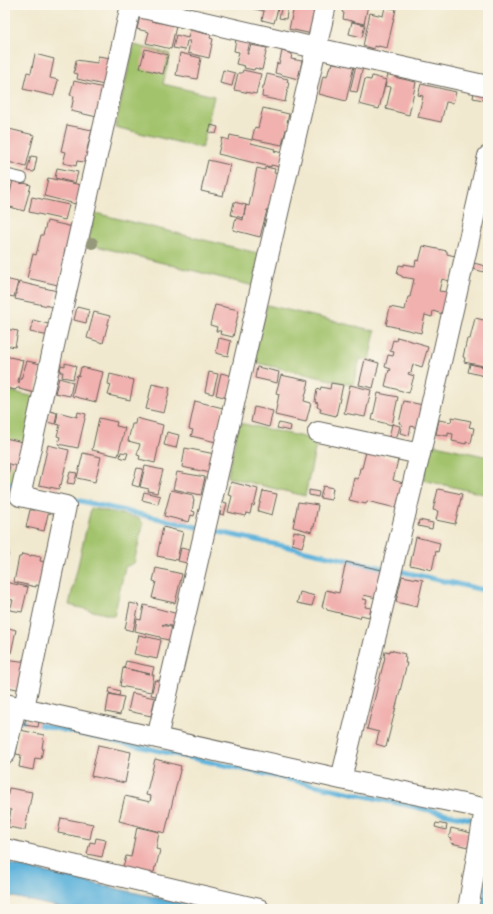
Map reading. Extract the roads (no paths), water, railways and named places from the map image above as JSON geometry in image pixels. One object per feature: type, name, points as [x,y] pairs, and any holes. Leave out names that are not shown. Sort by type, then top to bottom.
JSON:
[{"type":"street","points":[[5,754],[14,711],[66,506],[12,494],[131,5],[488,86]]},
{"type":"street","points":[[157,738],[326,5]]},
{"type":"street","points":[[341,779],[420,454],[487,162]]},
{"type":"street","points":[[318,432],[420,454]]},
{"type":"street","points":[[14,711],[157,738],[341,779],[486,809],[468,909]]},
{"type":"street","points":[[5,849],[259,909]]},
{"type":"lane","points":[[5,174],[22,178]]},
{"type":"water","points":[[5,863],[206,909],[67,909],[5,895]]},
{"type":"waterway","points":[[5,483],[13,485]]},
{"type":"waterway","points":[[67,498],[197,527]]},
{"type":"waterway","points":[[210,530],[384,568]]},
{"type":"waterway","points":[[399,571],[488,591]]},
{"type":"waterway","points":[[18,720],[470,819]]},
{"type":"waterway","points":[[484,909],[488,884]]}]
